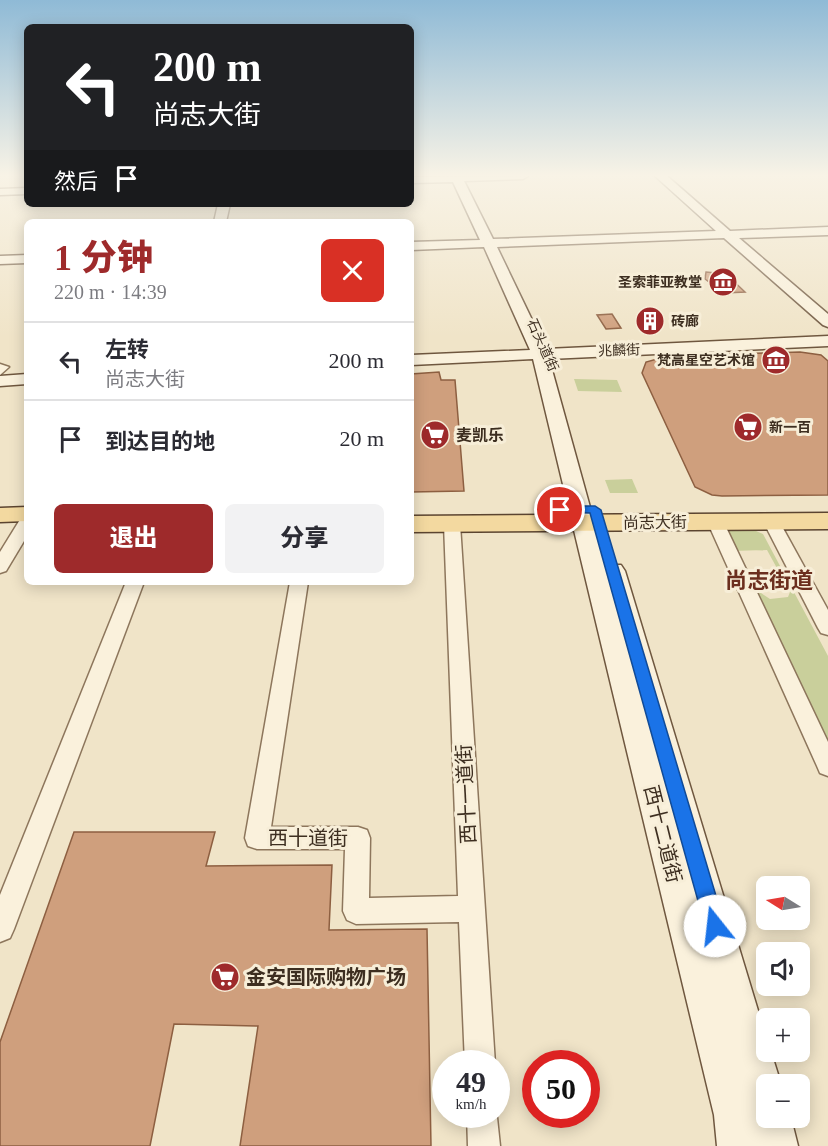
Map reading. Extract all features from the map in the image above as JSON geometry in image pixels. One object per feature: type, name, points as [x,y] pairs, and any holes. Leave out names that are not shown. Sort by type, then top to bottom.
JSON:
[{"type":"main road","name":"石头道街","points":[[485,229],[543,349],[590,516]]},
{"type":"main road","points":[[722,229],[828,322]]},
{"type":"main road","points":[[414,246],[828,231]]},
{"type":"main road","points":[[0,260],[24,259]]},
{"type":"main road","name":"兆麟街","points":[[414,360],[543,349],[828,334]]},
{"type":"main road","name":"兆麟街","points":[[414,350],[543,349],[828,341]]},
{"type":"main road","points":[[1,372],[24,367]]},
{"type":"main road","points":[[1,372],[24,378]]},
{"type":"main road","name":"尚志大街","points":[[414,524],[828,508]]},
{"type":"main road","name":"尚志大街","points":[[414,511],[715,520],[828,520]]},
{"type":"main road","points":[[0,515],[21,523]]},
{"type":"main road","name":"西十二道街","points":[[590,516],[757,1074]]},
{"type":"main road","name":"西十二道街","points":[[590,516],[735,1115],[739,1146]]},
{"type":"main road","points":[[772,1128],[776,1146]]},
{"type":"street","points":[[715,520],[828,766]]},
{"type":"street","points":[[771,521],[828,628]]},
{"type":"street","points":[[0,567],[21,523]]},
{"type":"street","name":"西十一道街","points":[[452,524],[479,1050]]},
{"type":"street","points":[[0,929],[134,585]]},
{"type":"street","name":"西十道街","points":[[299,585],[258,838],[358,838],[356,911],[471,909]]},
{"type":"street","points":[[483,1128],[484,1146]]},
{"type":"green space","points":[[574,379],[617,380],[622,392],[578,391]]},
{"type":"green space","points":[[632,479],[638,493],[610,493],[605,480]]},
{"type":"green space","points":[[749,528],[763,534],[828,656],[828,755],[755,589],[770,599],[788,597],[790,592],[767,550],[732,551],[724,532]]},
{"type":"building","name":"圣索菲亚教堂","points":[[706,272],[726,274],[745,292],[724,293],[705,279]]},
{"type":"building","points":[[612,314],[621,328],[606,329],[597,315]]},
{"type":"building","name":"新一百","points":[[800,352],[821,355],[828,361],[828,495],[722,496],[712,495],[695,487],[642,373],[646,362],[668,356]]},
{"type":"building","name":"麦凯乐","points":[[439,372],[441,380],[455,380],[464,491],[414,492],[414,374]]},
{"type":"building","name":"金安国际购物广场","points":[[74,832],[215,832],[206,866],[332,865],[329,930],[427,929],[431,1146],[240,1146],[258,1026],[174,1024],[150,1146],[0,1146],[0,1042]]},
{"type":"place","name":"圣索菲亚教堂","points":[[723,282]]},
{"type":"place","name":"砖廊","points":[[650,321]]},
{"type":"place","name":"梵高星空艺术馆","points":[[776,360]]},
{"type":"place","name":"新一百","points":[[748,427]]},
{"type":"place","name":"麦凯乐","points":[[435,435]]},
{"type":"place","name":"金安国际购物广场","points":[[225,977]]},
{"type":"district","name":"尚志街道","points":[[769,580]]},
{"type":"route","points":[[560,510],[595,510],[715,926]]}]
